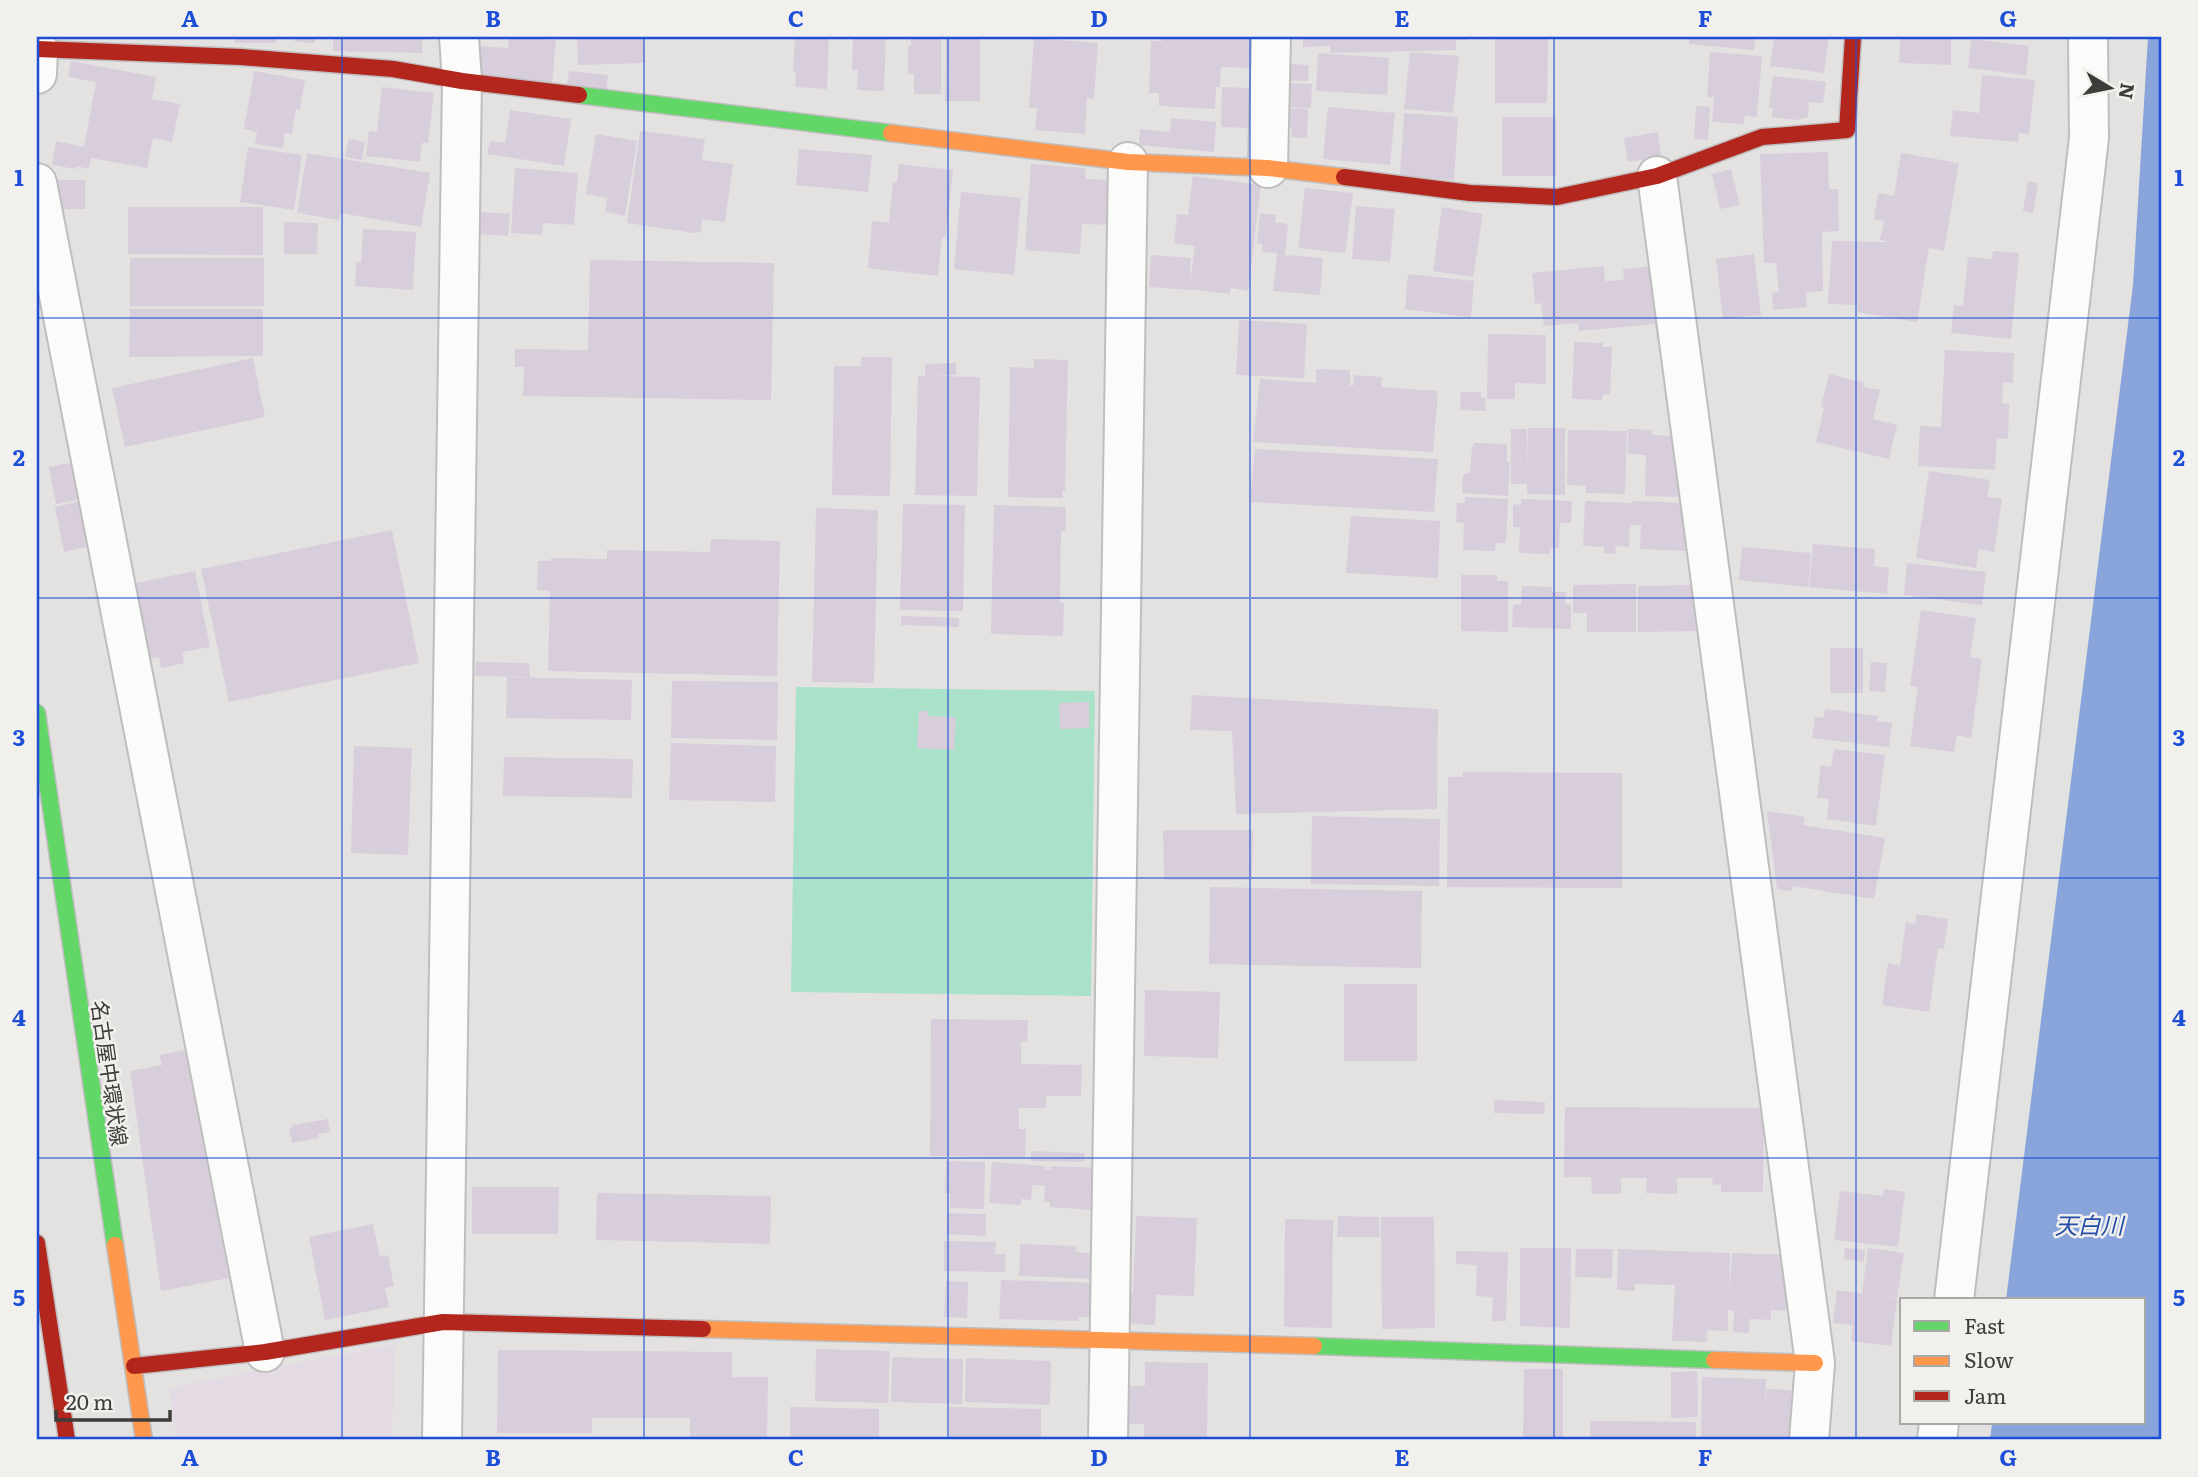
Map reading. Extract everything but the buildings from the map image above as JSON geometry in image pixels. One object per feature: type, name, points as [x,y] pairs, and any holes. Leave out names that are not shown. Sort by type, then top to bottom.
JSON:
[{"type":"street","points":[[442,1440],[430,1324],[449,79],[459,37]]},
{"type":"street","points":[[1268,168],[1271,37]]},
{"type":"street","points":[[37,58],[242,57],[393,69],[449,79],[1128,162],[1268,168],[1471,193],[1557,197],[1657,176],[1762,137],[1847,130],[1853,37]]},
{"type":"street","points":[[1954,1298],[2089,138],[2088,37]]},
{"type":"street","points":[[1108,1440],[1128,162]]},
{"type":"street","points":[[1657,176],[1815,1363],[1809,1440]]},
{"type":"street","points":[[37,183],[265,1352]]},
{"type":"street","name":"名古屋中環状線","points":[[37,713],[144,1440]]},
{"type":"street","points":[[37,1243],[47,1383],[67,1440]]},
{"type":"street","points":[[134,1366],[265,1352],[430,1324],[1110,1340],[1815,1363]]},
{"type":"shaded area","points":[[395,1344],[392,1440],[177,1440],[169,1388]]},
{"type":"green space","points":[[796,687],[1095,691],[1091,996],[791,992]]},
{"type":"water","name":"天白川","points":[[2148,37],[2161,37],[2161,1440],[1990,1440],[1992,1424],[2146,1424],[2146,1298],[2006,1298],[2133,285]]},
{"type":"traffic: fast","points":[[579,95],[891,133]]},
{"type":"traffic: fast","points":[[37,713],[115,1245]]},
{"type":"traffic: fast","points":[[1314,1346],[1714,1360]]},
{"type":"traffic: slow","points":[[891,133],[1128,162],[1268,168],[1344,177]]},
{"type":"traffic: slow","points":[[115,1245],[144,1440]]},
{"type":"traffic: slow","points":[[703,1329],[1314,1346]]},
{"type":"traffic: slow","points":[[1714,1360],[1815,1363]]},
{"type":"traffic: jam","points":[[1344,177],[1470,193],[1557,197],[1657,176],[1762,137],[1847,130],[1853,37]]},
{"type":"traffic: jam","points":[[37,49],[241,57],[393,69],[462,81],[579,95]]},
{"type":"traffic: jam","points":[[37,1243],[67,1440]]},
{"type":"traffic: jam","points":[[134,1366],[265,1352],[443,1322],[703,1329]]}]
